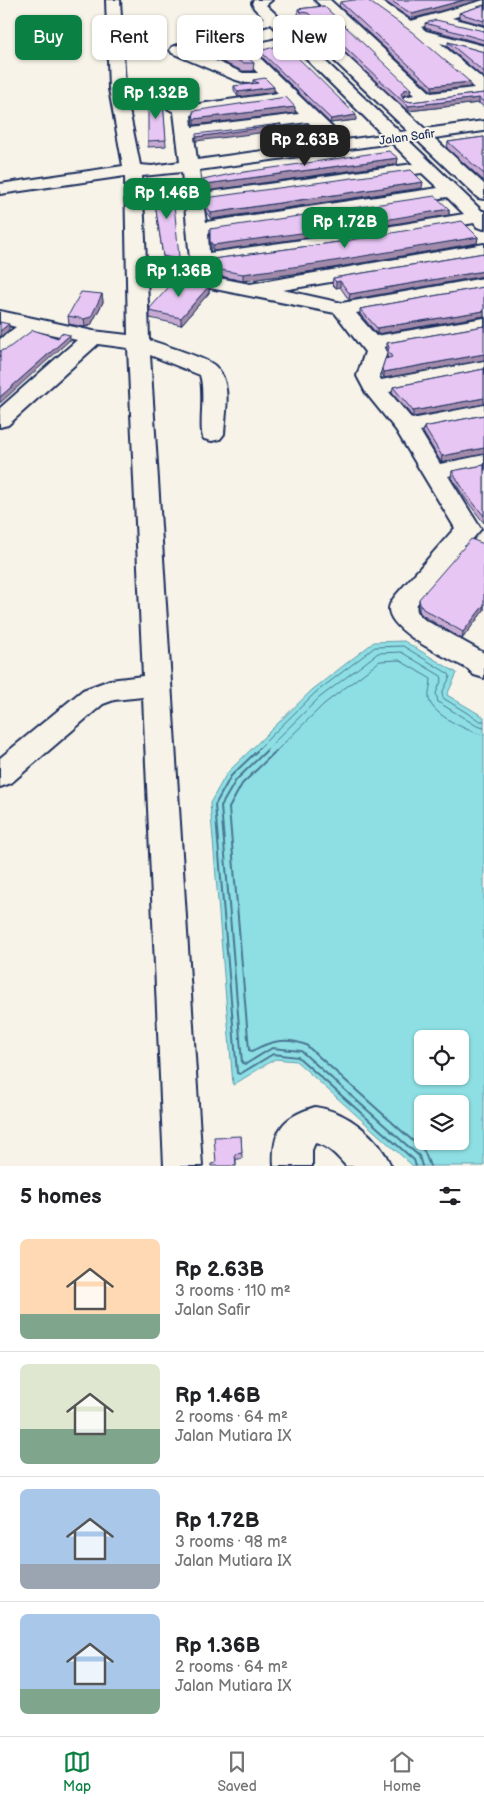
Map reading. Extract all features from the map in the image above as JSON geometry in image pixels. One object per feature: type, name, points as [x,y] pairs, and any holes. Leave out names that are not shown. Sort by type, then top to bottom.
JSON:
[{"type":"street","points":[[114,0],[117,89],[133,174],[144,265],[138,343],[183,1166]]},
{"type":"street","points":[[371,0],[414,29],[484,90]]},
{"type":"street","points":[[328,1],[377,52],[427,98]]},
{"type":"street","points":[[385,8],[402,2]]},
{"type":"street","points":[[273,18],[259,3],[278,3],[292,15]]},
{"type":"street","points":[[414,29],[439,18],[481,7]]},
{"type":"street","points":[[439,18],[484,30]]},
{"type":"street","points":[[271,76],[246,78],[177,50],[273,19]]},
{"type":"street","points":[[414,29],[484,51]]},
{"type":"street","points":[[345,55],[377,52]]},
{"type":"street","points":[[212,64],[223,60]]},
{"type":"street","points":[[254,60],[342,146]]},
{"type":"street","points":[[316,60],[482,219]]},
{"type":"street","points":[[344,60],[484,194]]},
{"type":"street","points":[[117,89],[162,98],[175,104],[182,111],[198,229],[200,260],[205,281]]},
{"type":"street","points":[[388,104],[484,90]]},
{"type":"street","points":[[182,111],[291,96]]},
{"type":"street","points":[[184,133],[311,117]]},
{"type":"street","points":[[477,127],[484,139]]},
{"type":"street","name":"Jalan Safir","points":[[133,174],[477,127]]},
{"type":"street","points":[[194,199],[427,167]]},
{"type":"street","points":[[0,189],[133,174]]},
{"type":"street","points":[[0,198],[133,174]]},
{"type":"street","points":[[198,229],[314,213],[451,190]]},
{"type":"street","points":[[314,213],[360,270]]},
{"type":"street","points":[[200,260],[482,219]]},
{"type":"street","points":[[248,290],[484,250]]},
{"type":"street","points":[[144,265],[205,281],[333,306],[484,284]]},
{"type":"street","points":[[313,278],[333,306],[371,343],[376,352],[368,376],[374,388],[406,427],[434,472],[476,526],[402,606],[406,619],[415,627],[482,661]]},
{"type":"street","points":[[0,317],[93,337],[138,343]]},
{"type":"street","points":[[0,349],[33,324]]},
{"type":"street","points":[[371,343],[484,324]]},
{"type":"street","points":[[0,420],[93,337]]},
{"type":"street","points":[[374,388],[484,366]]},
{"type":"street","points":[[406,427],[484,412]]},
{"type":"street","points":[[434,472],[484,462]]},
{"type":"street","points":[[0,775],[93,696],[110,690],[156,684]]},
{"type":"street","points":[[293,1166],[293,1146],[296,1138],[303,1129],[317,1124],[326,1125],[338,1134],[372,1166]]},
{"type":"lane","points":[[138,343],[195,363],[211,372],[214,376],[215,387],[212,434]]},
{"type":"water","points":[[404,641],[457,673],[447,695],[484,717],[484,1166],[413,1166],[296,1061],[275,1059],[233,1085],[210,803],[227,773],[312,690],[374,642]]},
{"type":"building","points":[[367,0],[412,32],[470,82],[432,86],[340,2]]},
{"type":"building","points":[[390,0],[464,0],[412,14]]},
{"type":"building","points":[[484,5],[484,21],[459,13]]},
{"type":"building","points":[[324,6],[333,15],[310,15],[298,9]]},
{"type":"building","points":[[436,20],[484,31],[484,40],[425,23]]},
{"type":"building","points":[[345,26],[411,89],[404,90],[401,94],[404,100],[411,102],[484,93],[484,102],[479,98],[408,106],[345,47]]},
{"type":"building","points":[[448,42],[484,52],[484,72]]},
{"type":"building","points":[[273,47],[273,60],[300,60],[356,115],[331,119],[263,54],[263,50]]},
{"type":"building","points":[[237,60],[251,60],[254,63],[243,63]]},
{"type":"building","points":[[265,78],[274,87],[238,92],[234,86],[258,83],[253,80]]},
{"type":"building","points":[[152,81],[198,98],[185,99],[167,88],[156,85]]},
{"type":"building","points":[[148,95],[163,102],[166,140],[148,141]]},
{"type":"building","points":[[286,97],[295,107],[194,119],[193,111]]},
{"type":"building","points":[[281,124],[267,127],[196,137],[196,134]]},
{"type":"building","points":[[484,137],[484,174],[448,142]]},
{"type":"building","points":[[389,151],[398,158],[206,184],[203,180],[231,174]]},
{"type":"building","points":[[411,170],[423,182],[211,213],[206,205],[205,198]]},
{"type":"building","points":[[172,183],[179,257],[176,259],[163,256],[154,197],[156,196],[155,184]]},
{"type":"building","points":[[435,196],[449,209],[338,228],[213,245],[210,241],[210,229]]},
{"type":"building","points":[[462,221],[478,237],[243,274],[215,269],[213,259],[339,242]]},
{"type":"building","points":[[484,253],[484,271],[350,294],[340,281],[336,282],[333,278]]},
{"type":"building","points":[[176,279],[209,286],[181,318],[150,311],[150,308]]},
{"type":"building","points":[[484,287],[484,311],[377,328],[360,309]]},
{"type":"building","points":[[81,292],[102,294],[91,317],[84,319],[68,316]]},
{"type":"building","points":[[0,322],[9,324],[0,331]]},
{"type":"building","points":[[484,326],[484,354],[384,372],[382,369],[385,359],[392,357],[388,351],[387,343]]},
{"type":"building","points":[[33,330],[58,338],[61,333],[70,335],[0,397],[0,351],[7,349]]},
{"type":"building","points":[[484,369],[484,398],[413,411],[393,387]]},
{"type":"building","points":[[484,415],[484,448],[442,456],[424,427]]},
{"type":"building","points":[[484,465],[484,516],[467,495],[452,471]]},
{"type":"building","points":[[471,539],[484,544],[484,605],[463,632],[423,609],[419,599]]},
{"type":"building","points":[[241,1136],[242,1153],[235,1154],[236,1166],[211,1166],[211,1164],[216,1163],[214,1137]]}]
